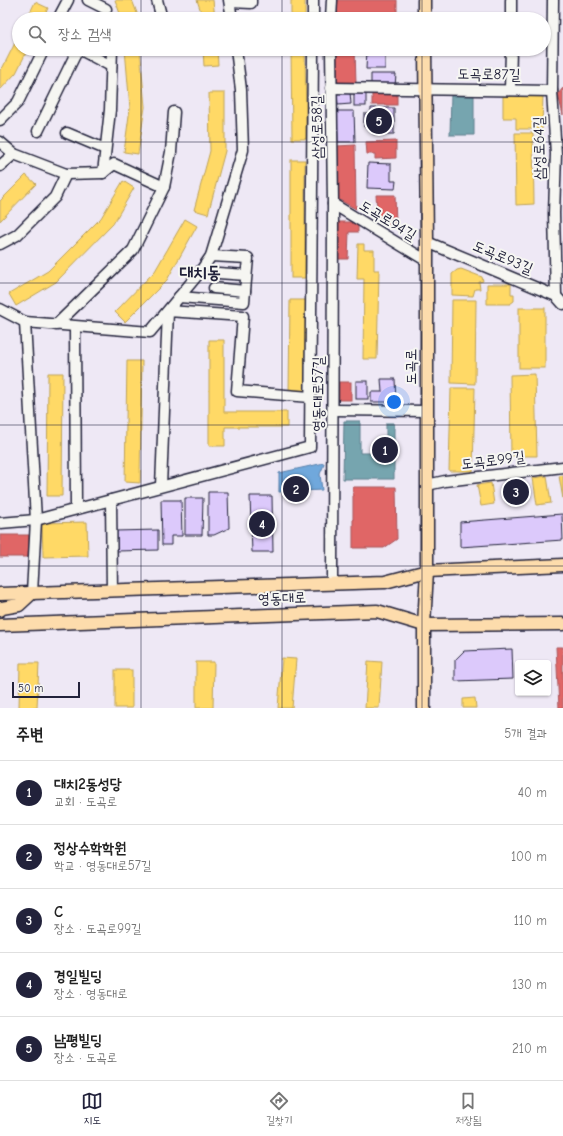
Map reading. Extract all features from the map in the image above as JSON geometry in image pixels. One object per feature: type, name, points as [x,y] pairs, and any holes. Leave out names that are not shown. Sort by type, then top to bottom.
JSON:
[{"type":"main road","points":[[424,0],[424,12]]},
{"type":"main road","name":"도곡로","points":[[424,708],[424,625],[427,571],[427,242],[425,56]]},
{"type":"main road","name":"영동대로","points":[[0,594],[385,582],[427,571],[563,565]]},
{"type":"main road","points":[[0,610],[2,608],[19,605],[32,593]]},
{"type":"main road","name":"영동대로","points":[[0,625],[377,611],[424,625],[563,624]]},
{"type":"street","points":[[62,12],[68,0]]},
{"type":"street","points":[[88,0],[105,4]]},
{"type":"street","points":[[157,0],[160,12]]},
{"type":"street","points":[[231,12],[229,1],[251,3],[251,0]]},
{"type":"street","points":[[313,0],[313,12]]},
{"type":"street","points":[[332,0],[332,12]]},
{"type":"street","points":[[511,0],[511,12]]},
{"type":"street","name":"삼성로64길","points":[[556,6],[552,91],[559,153],[554,213],[556,296]]},
{"type":"street","points":[[0,120],[18,102],[41,56]]},
{"type":"street","points":[[38,131],[75,56]]},
{"type":"street","points":[[92,56],[111,66]]},
{"type":"street","points":[[102,172],[110,110],[112,56]]},
{"type":"street","points":[[150,332],[200,272],[211,256],[243,150],[241,90],[237,56]]},
{"type":"street","points":[[0,523],[36,520],[310,447],[313,56]]},
{"type":"street","name":"삼성로58길","points":[[331,56],[333,204]]},
{"type":"street","points":[[510,90],[511,56]]},
{"type":"street","name":"도곡로87길","points":[[331,88],[425,88],[552,91]]},
{"type":"street","points":[[56,325],[133,250],[164,187],[171,152],[174,112]]},
{"type":"street","points":[[67,133],[105,149]]},
{"type":"street","points":[[0,142],[14,154],[66,174],[102,172],[114,164],[164,187]]},
{"type":"street","points":[[0,166],[14,154]]},
{"type":"street","points":[[0,244],[17,235],[55,197],[66,174]]},
{"type":"street","name":"도곡로94길","points":[[333,204],[427,261]]},
{"type":"street","name":"영동대로57길","points":[[332,584],[333,204]]},
{"type":"street","name":"도곡로93길","points":[[427,242],[556,296],[563,304]]},
{"type":"street","points":[[179,297],[244,302],[248,258],[211,256]]},
{"type":"street","points":[[218,273],[246,275]]},
{"type":"street","points":[[214,288],[245,291]]},
{"type":"street","points":[[0,309],[25,322],[150,332],[166,339]]},
{"type":"street","points":[[168,311],[243,316],[237,391],[310,397]]},
{"type":"street","points":[[161,486],[168,311]]},
{"type":"street","points":[[25,322],[36,520],[32,593]]},
{"type":"street","points":[[75,327],[76,509]]},
{"type":"street","points":[[333,410],[427,411]]},
{"type":"street","name":"도곡로99길","points":[[427,485],[445,481],[563,467]]},
{"type":"street","points":[[111,500],[112,591]]},
{"type":"building: 주거","points":[[115,0],[132,0],[137,12],[119,12]]},
{"type":"building: 주거","points":[[197,0],[213,0],[214,12],[200,12]]},
{"type":"building: 주거","points":[[291,0],[305,0],[305,12],[291,12]]},
{"type":"building: 주거","points":[[35,2],[48,8],[46,12],[30,12]]},
{"type":"building: 주거","points":[[12,49],[12,56],[24,56],[16,73],[0,90],[0,70]]},
{"type":"building: 주거","points":[[126,56],[141,56],[145,107],[138,154],[124,152],[130,108]]},
{"type":"building: 주거","points":[[203,56],[217,56],[218,65],[204,66]]},
{"type":"building: 주거","points":[[291,56],[305,56],[306,139],[292,139]]},
{"type":"building: 주거","points":[[209,93],[225,93],[225,151],[208,214],[194,210],[210,151]]},
{"type":"building: 주거","points":[[503,94],[543,95],[542,129],[516,129],[516,118],[503,118]]},
{"type":"building: 주거","points":[[515,133],[533,133],[534,204],[516,205]]},
{"type":"building: 주거","points":[[291,160],[305,160],[305,278],[291,278]]},
{"type":"building: 주거","points":[[26,175],[36,184],[0,221],[0,201]]},
{"type":"building: 주거","points":[[123,181],[134,188],[113,224],[56,282],[16,306],[9,294],[48,271],[101,218]]},
{"type":"building: 주거","points":[[185,219],[197,226],[167,280],[125,322],[115,312],[155,271]]},
{"type":"building: 주거","points":[[358,244],[364,244],[364,250],[374,250],[374,270],[379,270],[377,359],[363,359],[364,279],[357,279]]},
{"type":"building: 주거","points":[[461,269],[482,277],[483,281],[479,282],[480,289],[475,289],[473,296],[452,295],[452,274]]},
{"type":"building: 주거","points":[[487,284],[511,284],[511,294],[514,294],[514,301],[510,304],[487,304]]},
{"type":"building: 주거","points":[[290,300],[307,300],[306,393],[289,393]]},
{"type":"building: 주거","points":[[452,300],[476,300],[475,384],[451,383]]},
{"type":"building: 주거","points":[[519,308],[545,308],[545,368],[519,368]]},
{"type":"building: 주거","points":[[209,340],[224,340],[224,412],[287,412],[287,427],[225,427],[225,446],[209,446]]},
{"type":"building: 주거","points":[[127,361],[142,361],[140,483],[125,482]]},
{"type":"building: 주거","points":[[48,373],[63,373],[62,496],[47,496]]},
{"type":"building: 주거","points":[[535,374],[537,456],[511,456],[510,375]]},
{"type":"building: 주거","points":[[451,388],[475,388],[473,471],[449,471]]},
{"type":"building: 주거","points":[[563,475],[563,499],[559,476]]},
{"type":"building: 주거","points":[[547,476],[551,503],[537,505],[533,478]]},
{"type":"building: 주거","points":[[522,479],[525,502],[510,505],[506,481]]},
{"type":"building: 주거","points":[[491,483],[494,504],[481,506],[477,485]]},
{"type":"building: 주거","points":[[87,522],[88,556],[43,557],[42,523]]},
{"type":"building: 주거","points":[[282,658],[296,659],[292,708],[278,708]]},
{"type":"building: 주거","points":[[368,661],[382,662],[379,708],[365,708]]},
{"type":"building: 주거","points":[[196,662],[214,662],[213,708],[196,708]]},
{"type":"building: 주거","points":[[20,663],[39,663],[37,708],[19,708]]},
{"type":"building: 주거","points":[[115,670],[132,670],[132,708],[115,708]]},
{"type":"building: 주거","points":[[475,698],[476,708],[463,708],[463,699]]},
{"type":"building: 상업","points":[[337,0],[397,0],[397,12],[337,12]]},
{"type":"building: 상업","points":[[336,56],[355,56],[356,84],[336,84]]},
{"type":"building: 상업","points":[[563,88],[563,115],[558,94]]},
{"type":"building: 상업","points":[[372,92],[397,92],[397,105],[372,105]]},
{"type":"building: 상업","points":[[396,141],[396,158],[375,159],[375,154],[367,154],[366,142]]},
{"type":"building: 상업","points":[[355,145],[356,209],[338,199],[337,146]]},
{"type":"building: 상업","points":[[376,195],[395,195],[396,223],[391,226],[386,226],[369,214],[372,211],[377,210]]},
{"type":"building: 상업","points":[[336,222],[358,222],[358,232],[349,232],[348,259],[336,259]]},
{"type":"building: 상업","points":[[339,382],[351,382],[351,400],[339,400]]},
{"type":"building: 상업","points":[[353,487],[396,487],[397,539],[384,548],[353,548]]},
{"type":"building: 상업","points":[[0,535],[29,535],[29,557],[0,557]]},
{"type":"building: 상업","points":[[556,647],[563,647],[563,708],[559,708]]},
{"type":"building: 학교","points":[[324,463],[320,474],[322,490],[279,492],[279,473]]},
{"type":"building: 공공","points":[[451,94],[474,94],[474,135],[450,135]]},
{"type":"building: 공공","points":[[344,421],[360,421],[360,453],[376,453],[376,444],[379,444],[379,448],[386,448],[386,423],[394,423],[394,479],[343,479]]},
{"type":"building: 기타","points":[[367,56],[385,56],[385,69],[366,69]]},
{"type":"building: 기타","points":[[371,74],[396,74],[395,86],[371,86]]},
{"type":"building: 기타","points":[[350,92],[351,104],[338,105],[337,93]]},
{"type":"building: 기타","points":[[354,92],[366,92],[366,106],[354,106]]},
{"type":"building: 기타","points":[[371,108],[394,108],[394,134],[373,134],[373,127],[364,127],[364,114],[371,114]]},
{"type":"building: 기타","points":[[337,111],[354,111],[355,142],[338,142]]},
{"type":"building: 기타","points":[[368,163],[391,164],[391,181],[396,181],[395,189],[367,188]]},
{"type":"building: 기타","points":[[381,379],[395,379],[396,402],[371,402],[371,392],[382,392]]},
{"type":"building: 기타","points":[[356,381],[368,381],[368,399],[356,399]]},
{"type":"building: 기타","points":[[208,492],[228,492],[229,528],[214,535],[208,535]]},
{"type":"building: 기타","points":[[250,496],[272,496],[273,552],[252,552]]},
{"type":"building: 기타","points":[[185,498],[203,498],[202,535],[185,535]]},
{"type":"building: 기타","points":[[161,500],[181,500],[182,536],[171,536],[171,545],[162,545]]},
{"type":"building: 기타","points":[[562,514],[563,540],[460,547],[460,522]]},
{"type":"building: 기타","points":[[158,530],[158,550],[116,551],[115,531]]},
{"type":"building: 기타","points":[[512,649],[513,679],[455,681],[455,660],[464,651]]},
{"type":"place","name":"남평빌딩","points":[[379,121]]},
{"type":"place","name":"대치2동성당","points":[[385,450]]},
{"type":"place","name":"정상수학학원","points":[[296,489]]},
{"type":"place","name":"C","points":[[516,492]]},
{"type":"place","name":"경일빌딩","points":[[262,524]]},
{"type":"district","name":"대치동","points":[[200,272]]}]
